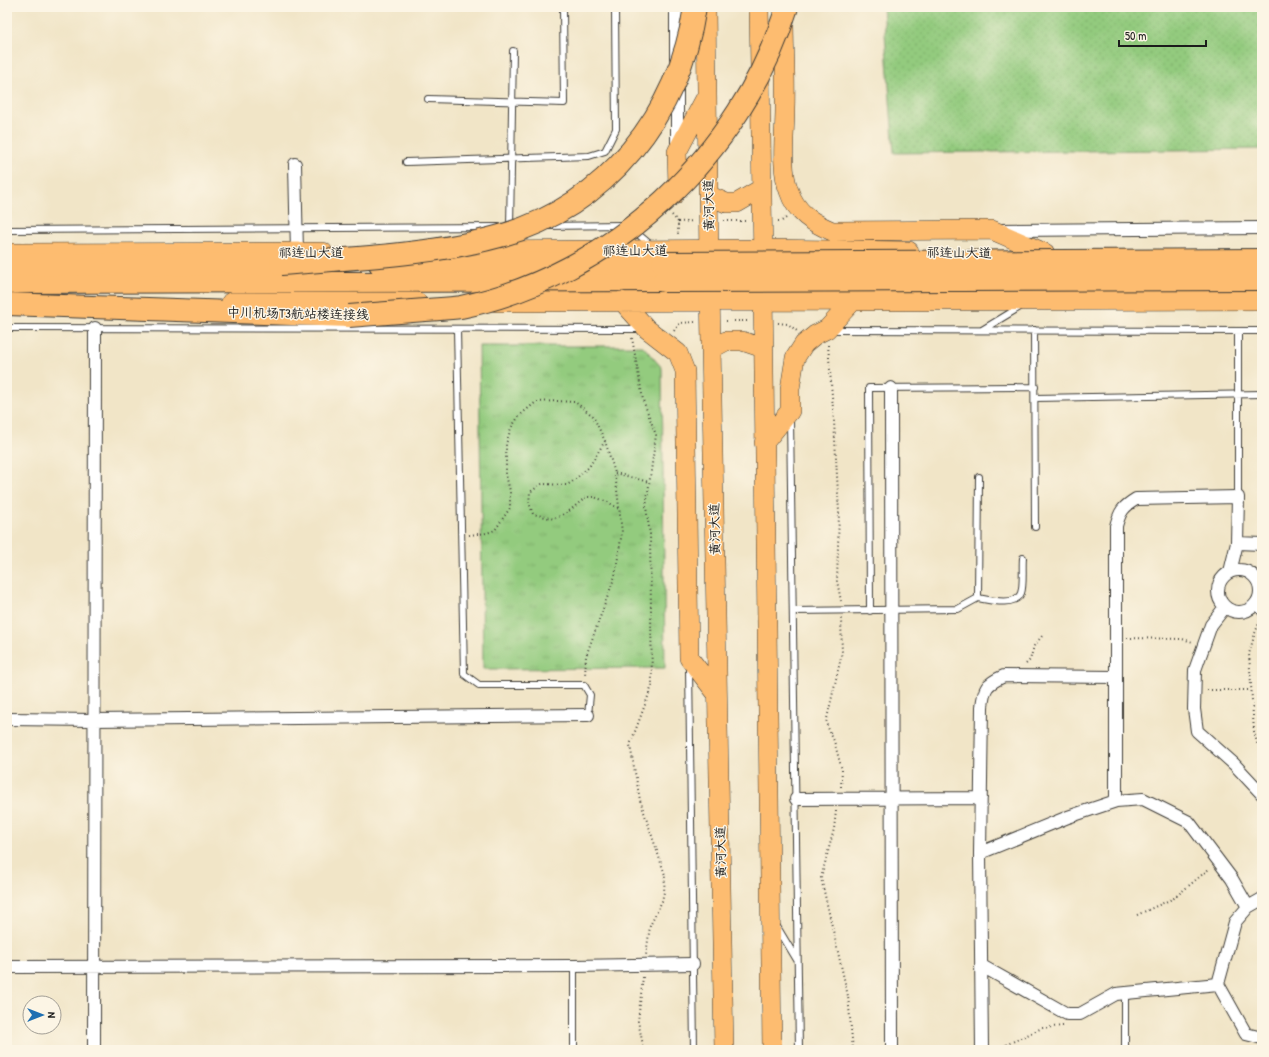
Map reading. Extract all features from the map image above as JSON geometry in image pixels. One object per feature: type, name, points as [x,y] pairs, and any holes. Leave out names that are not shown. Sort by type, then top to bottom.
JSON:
[{"type":"highway","points":[[7,266],[289,258],[416,252],[480,241],[522,229],[561,210],[597,186],[637,145],[654,121],[671,90],[688,43],[695,7]]},
{"type":"highway","name":"中川机场T3航站楼连接线","points":[[7,303],[349,316],[460,307],[531,285],[576,263],[619,237],[660,204],[700,164],[718,142],[749,95],[774,44],[787,7]]},
{"type":"highway","points":[[289,258],[1262,260]]},
{"type":"highway","points":[[7,282],[1262,279]]},
{"type":"main road","name":"黄河大道","points":[[706,7],[711,402],[724,1050]]},
{"type":"main road","points":[[759,7],[772,1050]]},
{"type":"main road","points":[[784,7],[784,172],[789,192],[799,210],[814,223],[832,231],[992,230],[1045,253]]},
{"type":"main road","points":[[628,225],[662,216],[678,187],[678,152],[707,94]]},
{"type":"main road","points":[[761,163],[785,109]]},
{"type":"main road","points":[[708,195],[726,203],[737,203],[761,189]]},
{"type":"main road","name":"祁连山大道","points":[[7,253],[289,258],[762,249],[1045,253],[1262,250]]},
{"type":"main road","points":[[7,303],[1262,300]]},
{"type":"main road","points":[[622,301],[638,329],[678,353],[685,371],[689,658],[717,694]]},
{"type":"main road","points":[[764,443],[790,411],[790,389],[795,358],[804,344],[815,335],[827,330],[853,301]]},
{"type":"main road","points":[[711,349],[726,341],[742,341],[763,348]]},
{"type":"main road","points":[[686,438],[711,402]]},
{"type":"street","points":[[676,7],[678,152]]},
{"type":"street","points":[[289,258],[296,229],[295,164]]},
{"type":"street","points":[[992,230],[1262,228]]},
{"type":"street","points":[[94,1050],[95,328]]},
{"type":"street","points":[[891,388],[892,1050]]},
{"type":"street","points":[[1116,801],[1116,526],[1119,515],[1126,505],[1136,499],[1238,497],[1237,543],[1230,572]]},
{"type":"street","points":[[1237,543],[1262,544]]},
{"type":"street","points":[[1238,570],[1246,571],[1258,582],[1260,590],[1258,609],[1240,612],[1232,611],[1225,607],[1220,600],[1218,592],[1219,584],[1230,572],[1238,570]]},
{"type":"street","points":[[1225,607],[1211,625],[1195,670],[1194,708],[1197,731],[1234,764],[1262,794]]},
{"type":"street","points":[[982,1050],[980,853],[982,707],[984,694],[991,682],[1004,676],[1116,677]]},
{"type":"street","points":[[7,719],[94,720],[588,715]]},
{"type":"street","points":[[796,799],[981,798]]},
{"type":"street","points":[[980,853],[1068,817],[1116,801],[1143,799],[1189,822],[1232,879],[1248,907]]},
{"type":"street","points":[[1262,899],[1248,907],[1235,922],[1218,984],[1246,1034],[1262,1038]]},
{"type":"street","points":[[7,967],[574,966],[693,964]]},
{"type":"street","points":[[982,966],[1067,1014],[1080,1014],[1116,994],[1218,984]]},
{"type":"lane","points":[[428,99],[564,103],[563,7]]},
{"type":"lane","points":[[406,162],[589,156],[605,151],[616,129],[615,7]]},
{"type":"lane","points":[[510,227],[513,51]]},
{"type":"lane","points":[[7,230],[296,229],[628,225],[656,250]]},
{"type":"lane","points":[[982,330],[1030,300]]},
{"type":"lane","points":[[7,328],[638,329]]},
{"type":"lane","points":[[457,329],[464,674],[479,685],[584,685],[590,695],[588,715]]},
{"type":"lane","points":[[827,330],[1262,331]]},
{"type":"lane","points":[[1034,330],[1035,527]]},
{"type":"lane","points":[[1238,331],[1238,497]]},
{"type":"lane","points":[[870,610],[869,388],[1035,387]]},
{"type":"lane","points":[[1035,398],[1262,394]]},
{"type":"lane","points":[[790,411],[799,1050]]},
{"type":"lane","points":[[978,598],[979,477]]},
{"type":"lane","points":[[793,611],[958,609],[978,598],[997,601],[1013,601],[1019,597],[1022,592],[1023,558]]},
{"type":"lane","points":[[689,658],[694,1050]]},
{"type":"lane","points":[[770,916],[798,962]]},
{"type":"lane","points":[[574,966],[574,1050]]},
{"type":"lane","points":[[1125,993],[1125,1050]]},
{"type":"path","points":[[678,222],[782,221],[799,210]]},
{"type":"path","points":[[638,329],[643,400],[656,435],[646,507],[650,534],[652,686],[630,745],[640,800],[663,867],[665,882],[662,902],[650,926],[644,965],[638,1021],[644,1050]]},
{"type":"path","points":[[827,330],[840,512],[837,581],[841,601],[842,653],[826,723],[834,741],[842,770],[841,789],[838,798],[834,829],[821,878],[848,996],[853,1050]]},
{"type":"path","points":[[461,535],[487,533],[496,530],[510,508],[510,491],[506,475],[506,444],[511,428],[519,416],[536,402],[558,401],[575,402],[593,416],[605,441],[615,474],[622,532],[615,576],[586,656],[584,685]]},
{"type":"path","points":[[605,441],[589,467],[572,482],[567,485],[542,484],[530,492],[529,503],[533,514],[554,519],[568,512],[586,497],[594,497],[608,502],[619,509]]},
{"type":"path","points":[[615,474],[650,482]]},
{"type":"path","points":[[1262,616],[1249,654],[1254,731],[1256,743],[1262,749]]},
{"type":"path","points":[[1014,676],[1030,660],[1034,646],[1042,636]]},
{"type":"path","points":[[1116,637],[1182,639],[1204,646]]},
{"type":"path","points":[[1195,690],[1251,690]]},
{"type":"path","points":[[1137,915],[1174,898],[1218,861]]},
{"type":"path","points":[[995,1050],[1042,1028],[1071,1024],[1080,1014]]},
{"type":"green space","points":[[883,7],[1262,7],[1262,149],[894,153]]},
{"type":"green space","points":[[479,346],[643,346],[662,368],[665,668],[483,669]]}]
